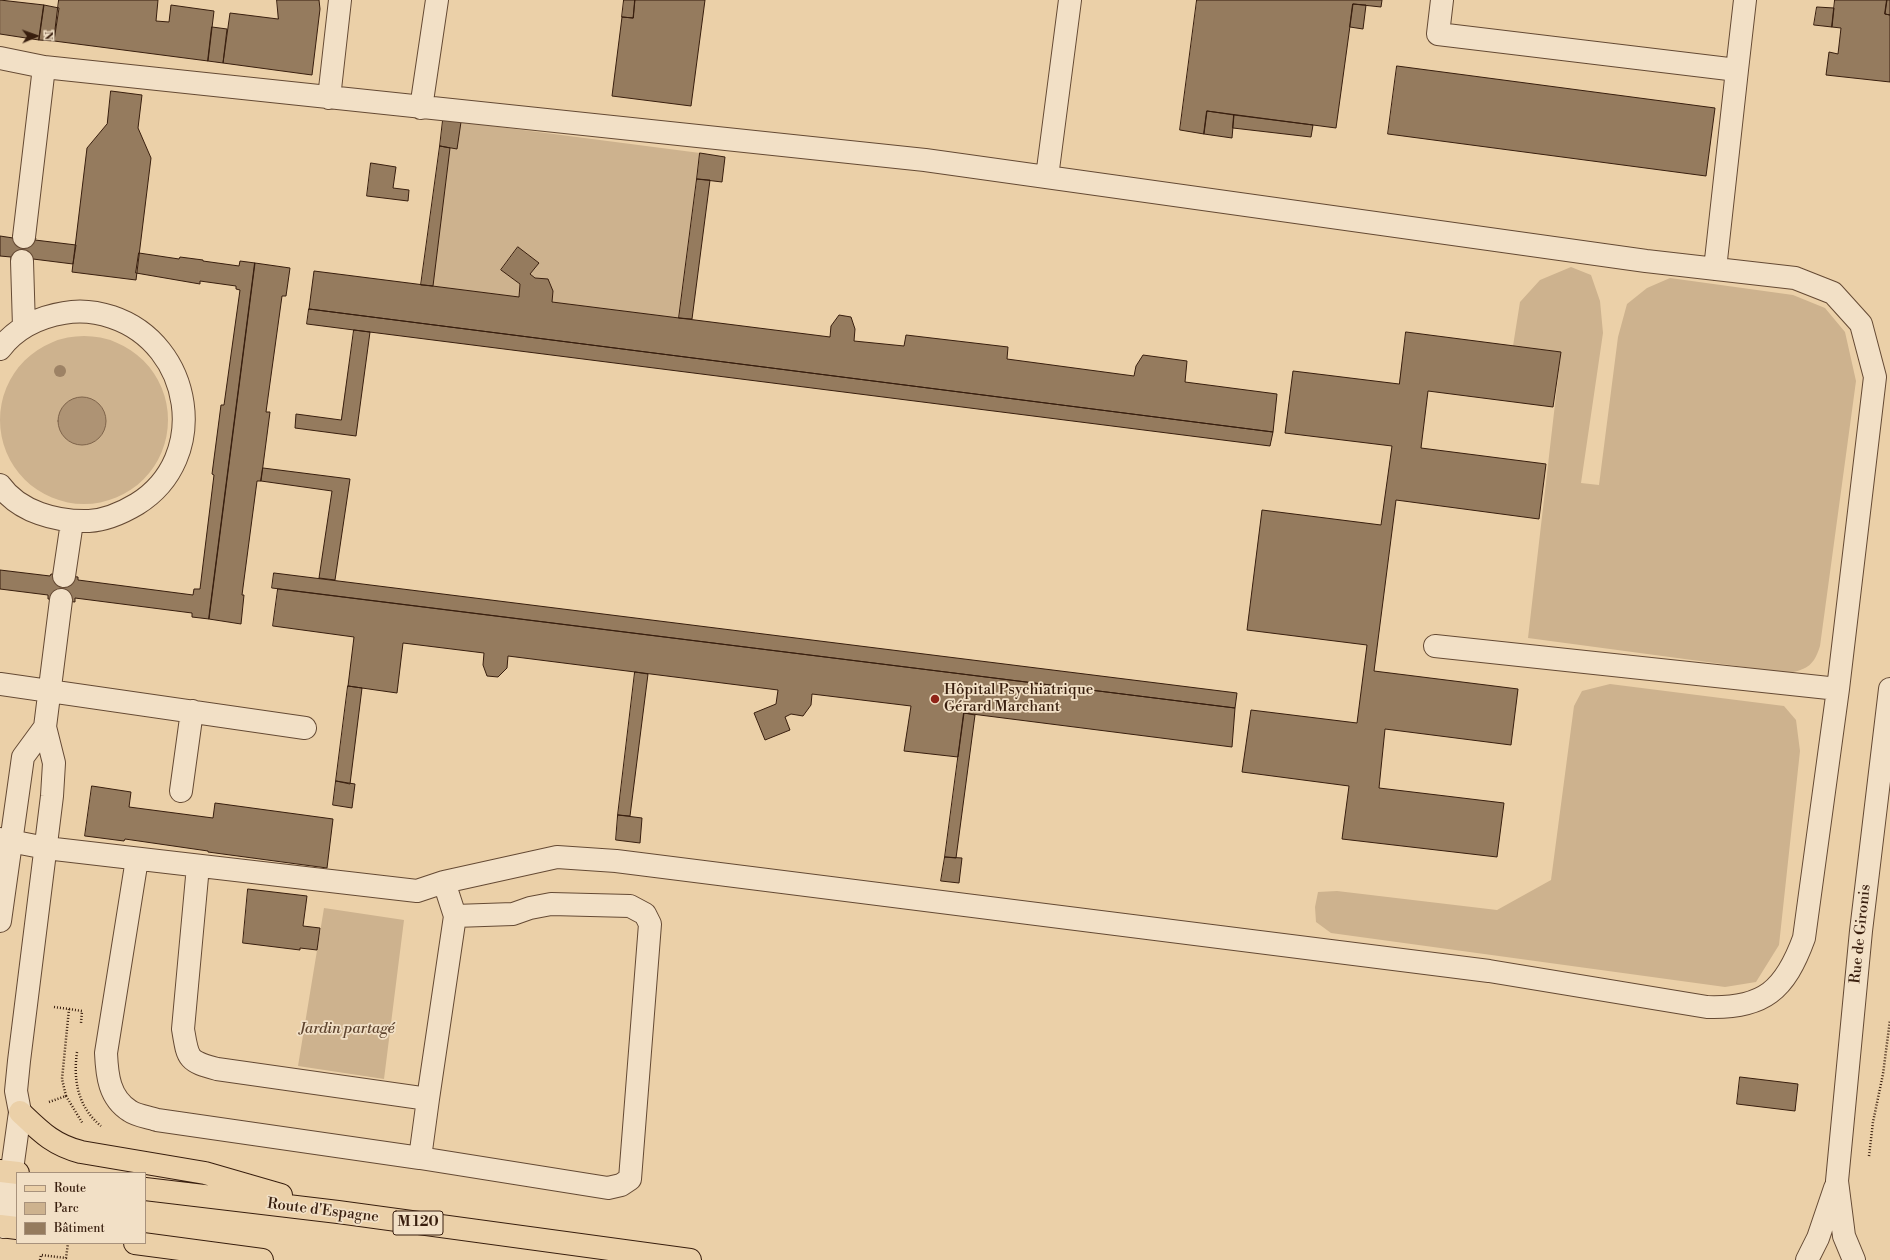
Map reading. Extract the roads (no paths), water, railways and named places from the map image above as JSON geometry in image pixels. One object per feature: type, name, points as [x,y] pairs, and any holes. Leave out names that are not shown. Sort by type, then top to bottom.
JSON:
[{"type":"main road","points":[[20,1112],[45,1135],[64,1148],[205,1173],[338,1212]]},
{"type":"main road","name":"Route d'Espagne","points":[[146,1189],[338,1212],[690,1260]]},
{"type":"main road","points":[[142,1244],[262,1260]]},
{"type":"street","points":[[329,98],[340,0]]},
{"type":"street","points":[[421,108],[437,0]]},
{"type":"street","points":[[1047,177],[1070,0]]},
{"type":"street","points":[[1442,0],[1438,34],[1737,70]]},
{"type":"street","points":[[1715,269],[1745,0]]},
{"type":"street","points":[[0,58],[44,67],[917,160],[1646,261],[1795,278],[1833,293],[1861,324],[1875,377],[1838,689],[1804,938],[1796,961],[1782,983],[1768,994],[1749,1004],[1729,1008],[1707,1007],[1489,971],[616,861],[557,857],[444,882],[417,890],[46,848],[5,840]]},
{"type":"street","points":[[24,237],[44,67]]},
{"type":"street","points":[[22,261],[24,327]]},
{"type":"street","points":[[0,349],[24,327],[48,316],[74,311],[100,313],[119,319],[147,336],[165,355],[178,378],[184,404],[184,430],[177,456],[164,479],[146,498],[124,512],[99,520],[72,522],[47,516],[23,505],[0,485]]},
{"type":"street","points":[[64,576],[72,522]]},
{"type":"street","points":[[7,1227],[10,1172],[20,1112],[16,1091],[46,848],[54,763],[45,727],[61,600]]},
{"type":"street","points":[[1435,646],[1838,689]]},
{"type":"street","points":[[0,684],[50,690],[305,728]]},
{"type":"street","name":"Rue de Gironis","points":[[1854,1260],[1844,1236],[1837,1181],[1861,931],[1890,689]]},
{"type":"street","points":[[181,791],[192,712]]},
{"type":"street","points":[[0,921],[5,840],[23,757],[45,727]]},
{"type":"street","points":[[137,859],[106,1053],[107,1079],[117,1099],[130,1112],[157,1120],[420,1158],[608,1188],[621,1185],[630,1179],[650,924],[645,914],[630,906],[551,904],[530,908],[513,914],[455,916]]},
{"type":"street","points":[[198,866],[183,1029],[187,1052],[197,1064],[217,1069],[428,1099]]},
{"type":"street","points":[[420,1158],[455,916],[444,882]]},
{"type":"street","name":"Rue de Gironis","points":[[1807,1260],[1818,1238],[1837,1181]]},
{"type":"place","name":"Hôpital Psychiatrique Gérard Marchant","points":[[935,699]]},
{"type":"park label","name":"Jardin partagé","points":[[347,1029]]}]
